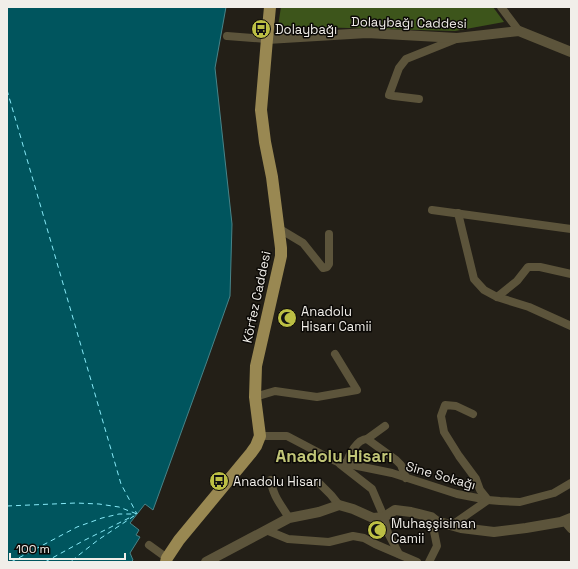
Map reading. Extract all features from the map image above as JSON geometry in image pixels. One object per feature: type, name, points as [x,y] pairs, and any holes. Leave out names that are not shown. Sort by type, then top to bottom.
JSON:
[{"type":"main road","name":"Körfez Caddesi","points":[[260,436],[256,397],[256,366],[281,256],[272,177],[265,142],[261,110],[270,7]]},
{"type":"main road","points":[[166,560],[195,520],[251,453],[260,436]]},
{"type":"street","points":[[501,7],[519,31]]},
{"type":"street","name":"Dolaybağı Caddesi","points":[[267,39],[367,33],[457,38],[519,31],[571,52]]},
{"type":"street","points":[[228,36],[267,39]]},
{"type":"street","points":[[419,99],[389,95],[400,68],[406,59],[457,38]]},
{"type":"street","points":[[432,210],[571,229]]},
{"type":"street","points":[[458,214],[474,280],[484,290],[497,297],[529,307],[571,326]]},
{"type":"street","points":[[278,228],[303,243],[323,268],[327,267],[329,264],[329,234]]},
{"type":"street","points":[[497,297],[517,281],[528,268],[540,267],[571,274]]},
{"type":"street","points":[[256,397],[275,391],[317,397],[358,390],[335,354]]},
{"type":"street","points":[[452,525],[488,500],[480,490],[476,479],[444,432],[441,416],[445,405],[456,406],[473,414]]},
{"type":"street","points":[[385,426],[367,439],[361,440],[342,463],[372,489],[384,517],[388,533],[399,554]]},
{"type":"street","name":"Sine Sokağı","points":[[260,436],[287,436],[325,456],[342,463],[392,473],[457,494],[488,500],[520,502],[554,493],[571,483]]},
{"type":"street","points":[[367,439],[396,460],[401,465],[406,478]]},
{"type":"street","points":[[270,480],[274,494],[290,518]]},
{"type":"street","points":[[318,483],[339,505]]},
{"type":"street","points":[[206,562],[290,518],[319,512],[339,505],[353,509],[373,518],[384,517],[395,510],[431,517],[436,521],[467,529],[494,532],[526,528],[567,519],[571,529]]},
{"type":"street","points":[[429,562],[437,546],[431,517]]},
{"type":"street","points":[[266,530],[288,539],[329,542],[353,536],[364,538],[417,562]]},
{"type":"street","points":[[375,544],[388,533]]},
{"type":"street","points":[[150,546],[166,560]]},
{"type":"green space","points":[[281,7],[493,7],[504,22],[455,31],[278,26]]},
{"type":"water","points":[[7,7],[226,7],[215,68],[232,224],[230,296],[153,510],[145,504],[130,523],[139,530],[136,535],[140,537],[130,553],[133,560],[131,562],[7,562]]},
{"type":"ferry route","points":[[7,90],[121,484],[137,514]]},
{"type":"ferry route","points":[[7,506],[76,503],[99,504],[119,507],[137,514],[98,540],[70,562]]},
{"type":"ferry route","points":[[11,562],[77,527],[102,518],[119,514],[136,514]]},
{"type":"ferry route","points":[[45,562],[133,516]]},
{"type":"place","name":"Dolaybağı","points":[[261,29]]},
{"type":"place","name":"Anadolu Hisarı Camii","points":[[287,318]]},
{"type":"place","name":"Anadolu Hisarı","points":[[219,481]]},
{"type":"place","name":"Muhaşşisinan Camii","points":[[377,530]]},
{"type":"district","name":"Anadolu Hisarı","points":[[334,456]]}]
